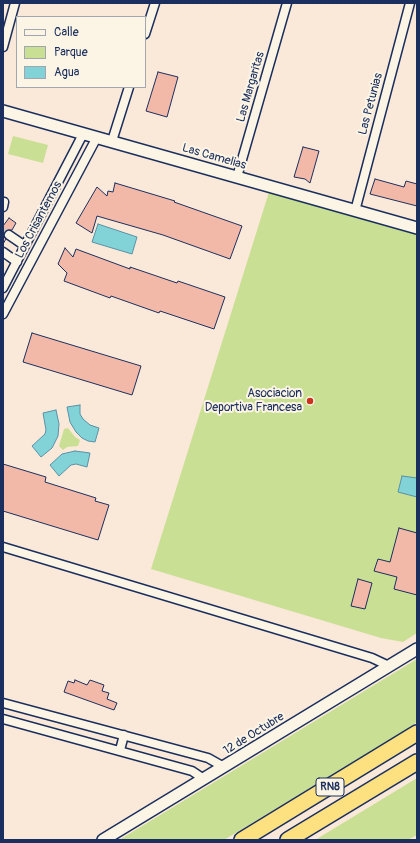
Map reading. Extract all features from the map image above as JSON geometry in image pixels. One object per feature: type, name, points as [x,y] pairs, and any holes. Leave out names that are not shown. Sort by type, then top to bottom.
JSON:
[{"type":"highway","name":"RN8","points":[[242,840],[417,733]]},
{"type":"highway","name":"RN8","points":[[288,840],[417,762]]},
{"type":"street","points":[[3,47],[15,3]]},
{"type":"street","points":[[146,31],[154,3]]},
{"type":"street","name":"Las Margaritas","points":[[237,177],[287,3]]},
{"type":"street","name":"Las Petunias","points":[[355,211],[410,3]]},
{"type":"street","points":[[112,141],[129,88]]},
{"type":"street","name":"Las Camelias","points":[[3,111],[417,228]]},
{"type":"street","name":"Los Crisantemos","points":[[3,288],[83,134]]},
{"type":"street","name":"Los Crisantemos","points":[[3,314],[97,137]]},
{"type":"street","points":[[3,203],[4,202],[3,207]]},
{"type":"street","points":[[9,235],[32,258]]},
{"type":"street","points":[[3,252],[17,262]]},
{"type":"street","points":[[3,547],[372,658],[389,666]]},
{"type":"street","name":"12 de Octubre","points":[[103,840],[224,768],[417,649]]},
{"type":"street","points":[[3,703],[208,758],[224,768]]},
{"type":"street","points":[[3,719],[192,771],[204,779]]},
{"type":"street","points":[[120,750],[124,735]]},
{"type":"green space","points":[[13,136],[48,145],[43,163],[8,154]]},
{"type":"green space","name":"Asociacion Deportiva Francesa","points":[[269,192],[417,233],[417,633],[403,642],[381,638],[151,569]]},
{"type":"green space","points":[[68,428],[75,437],[80,440],[78,446],[67,447],[63,450],[59,446],[64,429]]},
{"type":"green space","points":[[417,659],[417,722],[402,732],[224,840],[119,840]]},
{"type":"green space","points":[[417,778],[417,835],[408,840],[315,840]]},
{"type":"water","points":[[98,224],[137,237],[132,254],[92,242]]},
{"type":"water","points":[[80,405],[80,414],[83,419],[90,425],[99,428],[95,442],[82,438],[70,422],[67,407]]},
{"type":"water","points":[[56,410],[59,424],[58,436],[52,448],[41,457],[32,446],[45,434],[46,430],[43,413]]},
{"type":"water","points":[[75,451],[90,453],[87,467],[76,464],[71,465],[59,476],[50,465],[62,454]]},
{"type":"water","points":[[402,476],[417,478],[417,497],[398,492]]},
{"type":"building","points":[[158,72],[178,77],[167,117],[146,111]]},
{"type":"building","points":[[303,147],[319,151],[310,183],[305,179],[294,177]]},
{"type":"building","points":[[375,179],[404,187],[406,181],[417,184],[417,206],[370,194]]},
{"type":"building","points":[[115,183],[175,201],[174,202],[242,226],[230,259],[163,235],[97,216],[92,233],[76,223],[97,187],[107,196],[108,191],[113,192]]},
{"type":"building","points":[[9,218],[16,223],[12,230],[7,230],[4,232],[4,237],[6,239],[3,244],[3,226]]},
{"type":"building","points":[[65,248],[73,257],[76,249],[130,269],[130,267],[177,283],[178,281],[225,297],[214,329],[160,311],[159,313],[111,296],[110,298],[64,281],[67,273],[58,264]]},
{"type":"building","points":[[32,333],[141,366],[132,395],[23,362]]},
{"type":"building","points":[[3,464],[46,477],[45,482],[96,498],[95,501],[109,505],[98,540],[3,511]]},
{"type":"building","points":[[399,528],[417,533],[417,595],[394,589],[397,577],[374,571],[378,559],[390,562]]},
{"type":"building","points":[[358,579],[372,583],[365,609],[351,606]]},
{"type":"building","points":[[75,680],[87,685],[90,680],[104,685],[102,691],[109,693],[107,699],[117,703],[114,710],[64,692],[68,681],[74,683]]},
{"type":"tunnel","points":[[3,231],[9,235]]},
{"type":"place","name":"Asociacion Deportiva Francesa","points":[[310,401]]}]
